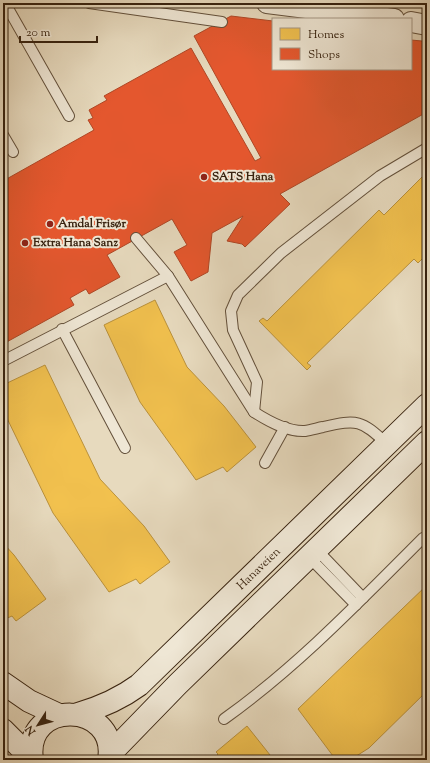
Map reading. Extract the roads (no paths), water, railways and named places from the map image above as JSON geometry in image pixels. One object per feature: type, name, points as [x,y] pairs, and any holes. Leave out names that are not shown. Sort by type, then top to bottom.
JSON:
[{"type":"main road","name":"Hanaveien","points":[[32,759],[32,747],[35,737],[41,727],[49,720],[105,706],[122,698],[139,685],[427,405]]},
{"type":"main road","points":[[109,757],[427,442]]},
{"type":"main road","points":[[3,683],[30,701],[69,715],[91,720],[101,728],[107,741],[109,757]]},
{"type":"main road","points":[[3,730],[32,759]]},
{"type":"street","points":[[267,3],[386,18]]},
{"type":"street","points":[[412,22],[427,25]]},
{"type":"lane","points":[[6,3],[69,116]]},
{"type":"lane","points":[[89,3],[222,22]]},
{"type":"lane","points":[[3,135],[13,152]]},
{"type":"lane","points":[[254,412],[257,382],[233,330],[231,311],[238,295],[281,253],[380,176],[427,148]]},
{"type":"lane","points":[[136,238],[150,257],[168,276],[254,412],[269,422],[304,431],[348,421],[370,428],[387,444]]},
{"type":"lane","points":[[3,361],[62,329],[168,276]]},
{"type":"lane","points":[[62,329],[125,448]]},
{"type":"lane","points":[[265,463],[285,427]]},
{"type":"lane","points":[[224,719],[260,693],[359,602],[423,538]]},
{"type":"lane","points":[[313,554],[359,602]]},
{"type":"place","name":"SATS Hana","points":[[204,177]]},
{"type":"place","name":"Amdal Frisør","points":[[50,224]]},
{"type":"place","name":"Extra Hana Sanz","points":[[25,243]]}]
